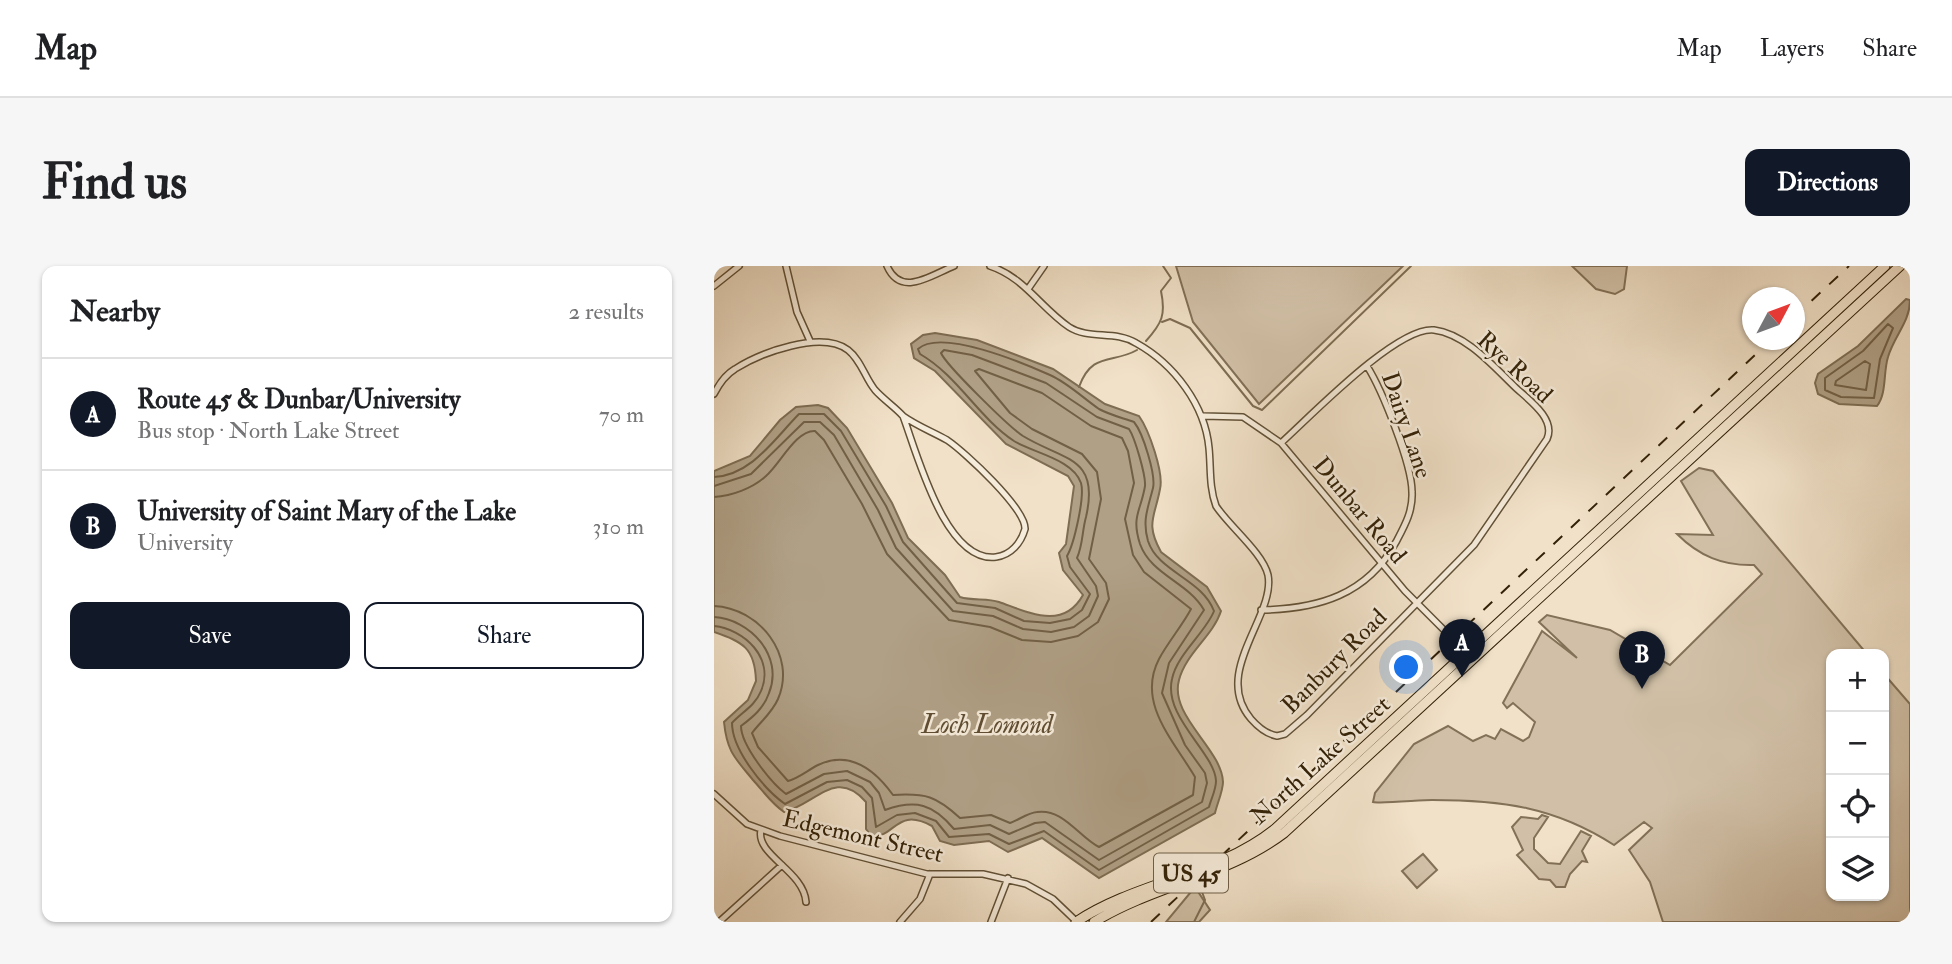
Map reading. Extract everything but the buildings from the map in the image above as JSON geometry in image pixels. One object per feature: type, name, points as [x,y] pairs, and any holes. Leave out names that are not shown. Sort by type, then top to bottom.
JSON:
[{"type":"main road","name":"US 45","points":[[1681,461],[1885,266]]},
{"type":"main road","name":"US 45","points":[[1681,461],[1900,266]]},
{"type":"main road","name":"North Lake Street","points":[[1094,922],[1138,900],[1226,867],[1276,839],[1681,461]]},
{"type":"main road","name":"North Lake Street","points":[[1076,922],[1127,895],[1220,862],[1260,840],[1470,656]]},
{"type":"street","points":[[714,286],[739,266]]},
{"type":"street","points":[[786,266],[797,312],[810,341]]},
{"type":"street","points":[[887,266],[894,278],[905,284],[922,280],[954,266]]},
{"type":"street","name":"Banbury Road","points":[[990,266],[1009,274],[1070,328],[1089,334],[1123,337],[1144,348],[1180,382],[1203,416],[1209,446],[1212,494],[1216,506],[1267,571],[1269,587],[1244,654],[1238,695],[1243,708],[1260,729],[1279,736],[1298,722],[1474,545],[1547,439]]},
{"type":"street","points":[[1028,289],[1044,266]]},
{"type":"street","name":"Rye Road","points":[[1367,366],[1401,338],[1432,330],[1465,344],[1541,413],[1549,429],[1547,439]]},
{"type":"street","points":[[714,394],[735,369],[810,341],[841,346],[847,350],[877,393],[903,416],[947,441],[968,457],[1021,514],[1025,529],[1011,551],[1000,557],[987,558],[975,553],[961,541],[933,499],[903,416]]},
{"type":"street","points":[[1281,443],[1367,366]]},
{"type":"street","name":"Dairy Lane","points":[[1261,610],[1296,608],[1337,598],[1366,581],[1382,565],[1406,523],[1413,488],[1404,456],[1367,366]]},
{"type":"street","name":"Dunbar Road","points":[[1203,416],[1243,418],[1265,429],[1281,443],[1382,565],[1470,656]]},
{"type":"street","name":"Edgemont Street","points":[[714,794],[736,816],[761,830],[930,874],[983,874],[1008,878],[1041,891],[1076,922]]},
{"type":"street","points":[[714,810],[721,802]]},
{"type":"street","points":[[761,830],[763,845],[795,876],[805,894],[806,902]]},
{"type":"street","points":[[719,922],[782,865]]},
{"type":"street","points":[[900,922],[920,899],[930,874]]},
{"type":"street","points":[[992,922],[1008,878]]},
{"type":"shaded area","points":[[1176,266],[1403,266],[1259,404],[1193,322]]},
{"type":"shaded area","points":[[1572,266],[1627,266],[1624,289],[1615,294],[1596,289]]},
{"type":"shaded area","points":[[1699,468],[1713,471],[1863,649],[1826,649],[1826,901],[1889,901],[1889,680],[1910,704],[1910,922],[1663,922],[1650,882],[1629,850],[1652,828],[1644,822],[1614,845],[1571,822],[1505,804],[1457,800],[1373,802],[1375,793],[1414,744],[1448,726],[1473,741],[1486,735],[1495,739],[1501,729],[1523,741],[1529,737],[1535,722],[1513,703],[1507,708],[1503,703],[1542,631],[1577,658],[1539,622],[1547,615],[1610,630],[1670,665],[1762,574],[1754,565],[1732,564],[1703,554],[1677,534],[1713,535],[1681,481]]},
{"type":"shaded area","points":[[1542,815],[1548,817],[1534,838],[1534,849],[1548,863],[1560,864],[1581,831],[1591,836],[1582,851],[1587,862],[1582,861],[1570,874],[1565,887],[1556,887],[1550,880],[1539,879],[1517,855],[1523,850],[1512,827],[1521,817],[1538,819]]},
{"type":"shaded area","points":[[1423,854],[1437,870],[1417,888],[1402,871]]},
{"type":"shaded area","points":[[1195,887],[1210,910],[1199,922],[1166,922]]},
{"type":"water","points":[[1906,299],[1910,300],[1909,308],[1888,357],[1882,395],[1877,406],[1839,404],[1818,394],[1815,383],[1818,374],[1858,346]]},
{"type":"water","name":"Loch Lomond","points":[[935,333],[977,340],[1053,369],[1105,404],[1139,416],[1151,441],[1160,473],[1160,489],[1152,527],[1156,542],[1161,552],[1207,587],[1221,611],[1212,629],[1182,670],[1178,693],[1188,719],[1220,770],[1223,786],[1215,813],[1099,878],[1042,838],[1008,852],[989,841],[954,845],[940,841],[932,826],[911,820],[872,837],[866,829],[866,802],[855,792],[845,788],[826,791],[784,812],[741,766],[727,741],[724,722],[748,700],[756,681],[753,661],[746,648],[733,639],[714,632],[714,471],[750,456],[780,420],[796,407],[818,405],[828,408],[847,428],[892,503],[908,538],[945,575],[960,597],[994,601],[1033,614],[1055,616],[1066,613],[1083,595],[1063,570],[1059,553],[1066,544],[1074,486],[1068,476],[1006,444],[935,371],[914,358],[911,344],[923,335]]},
{"type":"waterway","points":[[1146,341],[1161,318],[1161,291],[1171,278],[1163,266]]},
{"type":"waterway","points":[[1162,322],[1170,319],[1190,328],[1253,406],[1262,410],[1411,266]]},
{"type":"waterway","points":[[1079,387],[1084,376],[1097,363],[1137,350]]},
{"type":"waterway","points":[[1194,922],[1205,900],[1199,884]]},
{"type":"railway","points":[[1805,307],[1849,266]]},
{"type":"railway","points":[[1151,922],[1760,350]]},
{"type":"place","name":"Route 45 & Dunbar/University","points":[[1462,677]]},
{"type":"place","name":"University of Saint Mary of the Lake","points":[[1642,689]]}]
